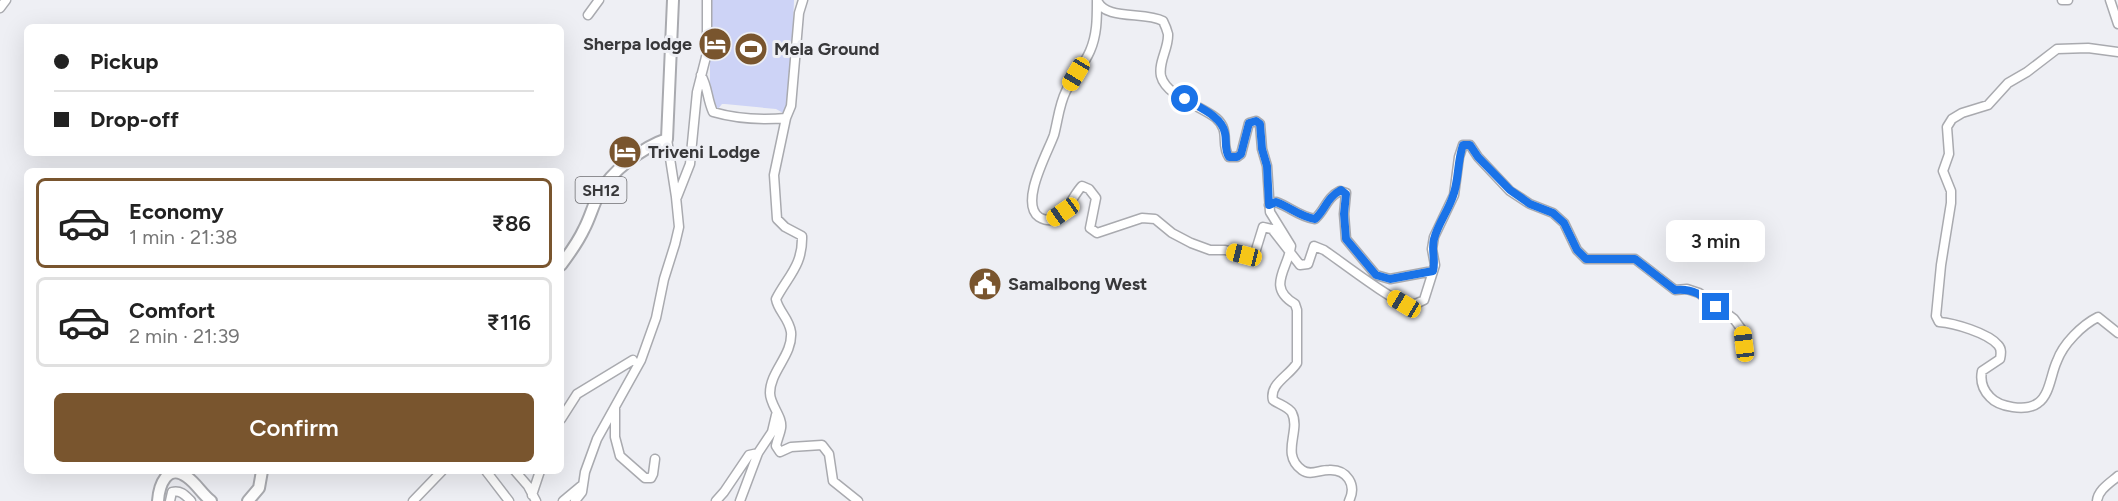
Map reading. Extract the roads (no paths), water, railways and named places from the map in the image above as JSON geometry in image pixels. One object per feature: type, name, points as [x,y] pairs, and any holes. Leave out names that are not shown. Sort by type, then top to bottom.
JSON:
[{"type":"main road","points":[[667,139],[673,0]]},
{"type":"main road","name":"SH12","points":[[564,260],[579,238],[606,183],[645,148],[667,139]]},
{"type":"main road","points":[[158,501],[162,481],[172,474]]},
{"type":"main road","points":[[180,474],[185,475],[211,501]]},
{"type":"main road","points":[[248,501],[259,488],[261,474]]},
{"type":"street","points":[[0,8],[6,0]]},
{"type":"street","points":[[588,15],[599,0]]},
{"type":"street","points":[[676,197],[690,164],[697,93],[707,53],[706,0]]},
{"type":"street","points":[[804,0],[799,14],[791,106],[786,118],[774,175],[777,219],[785,227],[802,236],[802,250],[794,273],[776,299],[777,305],[787,317],[791,333],[789,348],[773,379],[770,393],[781,427],[776,446],[780,452],[791,447],[822,446],[830,454],[833,481],[858,501]]},
{"type":"street","points":[[2062,0],[2068,0]]},
{"type":"street","points":[[2110,0],[2118,24]]},
{"type":"street","points":[[1097,1],[1100,7],[1107,12],[1149,16],[1163,21],[1168,35],[1161,77],[1165,85],[1173,92],[1203,109],[1222,125],[1226,133],[1226,153],[1229,157],[1237,157],[1241,154],[1249,123],[1256,121],[1260,124],[1262,149],[1267,166],[1270,212],[1289,241],[1290,252],[1281,275],[1281,291],[1284,298],[1295,304],[1297,310],[1297,363],[1274,387],[1271,394],[1272,400],[1290,410],[1293,415],[1290,448],[1296,465],[1303,471],[1311,473],[1338,471],[1349,478],[1353,485],[1353,494],[1349,501]]},
{"type":"street","points":[[1097,1],[1096,35],[1090,53],[1066,91],[1055,132],[1038,170],[1032,205],[1035,214],[1042,219],[1052,220],[1063,212],[1082,186],[1089,189],[1096,198],[1090,228],[1097,234],[1142,218],[1155,219],[1172,233],[1191,243],[1209,250],[1225,250],[1244,255],[1255,253],[1263,227],[1272,229],[1300,265],[1308,264],[1314,246],[1324,250],[1404,304],[1415,305],[1424,300],[1435,265],[1432,249],[1434,237],[1454,195],[1459,157],[1463,145],[1470,145],[1478,157],[1510,190],[1530,204],[1553,213],[1564,223],[1577,250],[1586,259],[1635,259],[1675,290],[1687,289],[1699,293],[1734,319],[1742,330],[1744,344]]},
{"type":"street","points":[[2118,52],[2088,48],[2057,49],[2008,83],[1988,105],[1962,113],[1952,119],[1947,127],[1949,154],[1943,171],[1951,191],[1950,219],[1941,265],[1936,316],[1939,322],[1969,328],[1997,344],[2001,351],[2000,359],[1982,371],[1981,379],[1987,393],[1994,401],[2008,406],[2029,407],[2038,403],[2044,396],[2057,358],[2065,345],[2091,321],[2098,317],[2118,333]]},
{"type":"street","points":[[701,75],[707,86],[709,103],[713,112],[742,117],[786,118]]},
{"type":"street","points":[[575,501],[582,492],[585,472],[597,439],[641,360],[656,318],[664,279],[679,227],[667,139]]},
{"type":"street","points":[[1269,205],[1276,202],[1288,206],[1305,218],[1315,219],[1331,195],[1341,190],[1346,194],[1344,214],[1346,239],[1376,275],[1390,279],[1433,271]]},
{"type":"street","points":[[564,414],[577,394],[633,360]]},
{"type":"street","points":[[614,406],[615,437],[620,456],[645,478],[651,478],[655,459]]},
{"type":"street","points":[[740,501],[758,453],[772,432],[777,414]]},
{"type":"street","points":[[716,501],[749,455],[758,453]]},
{"type":"street","points":[[413,501],[439,474]]},
{"type":"street","points":[[488,474],[509,501]]},
{"type":"street","points":[[517,474],[534,498]]},
{"type":"street","points":[[534,498],[539,474]]},
{"type":"street","points":[[2097,501],[2097,496],[2118,476]]},
{"type":"street","points":[[563,501],[585,481]]},
{"type":"street","points":[[170,501],[172,492],[177,491],[183,492],[191,501]]},
{"type":"place","name":"Sherpa lodge","points":[[715,44]]},
{"type":"place","name":"Mela Ground","points":[[751,49]]},
{"type":"place","name":"Triveni Lodge","points":[[625,152]]},
{"type":"place","name":"Samalbong West","points":[[985,284]]}]
